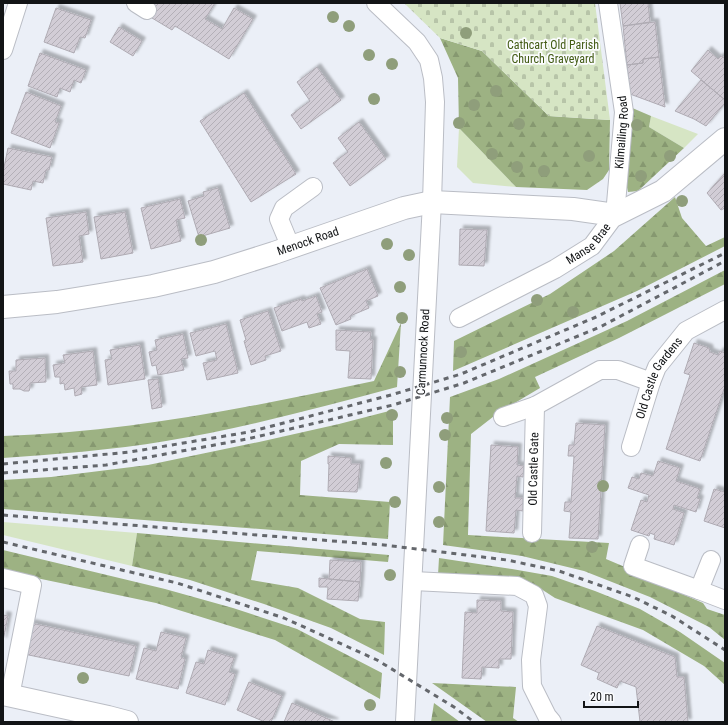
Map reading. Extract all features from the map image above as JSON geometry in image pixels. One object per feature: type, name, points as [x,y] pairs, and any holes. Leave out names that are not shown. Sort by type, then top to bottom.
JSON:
[{"type":"main road","name":"Manse Brae","points":[[615,215],[664,191],[725,139]]},
{"type":"main road","name":"Menock Road","points":[[3,307],[57,302],[153,286],[214,272],[291,248],[404,208],[432,202],[573,208],[615,215]]},
{"type":"main road","points":[[6,695],[114,720]]},
{"type":"street","points":[[3,50],[17,3]]},
{"type":"street","name":"Carmunnock Road","points":[[376,3],[417,42],[429,60],[433,78],[435,102],[432,202],[405,722]]},
{"type":"street","name":"Kilmailing Road","points":[[608,3],[624,112],[615,215]]},
{"type":"street","points":[[291,248],[279,219],[284,208],[313,187]]},
{"type":"street","name":"Manse Brae","points":[[459,318],[555,269],[592,246],[615,215]]},
{"type":"street","name":"Old Castle Gardens","points":[[631,447],[657,367],[686,331],[725,310]]},
{"type":"street","points":[[503,417],[535,406],[600,370],[618,370],[651,382]]},
{"type":"street","name":"Old Castle Gate","points":[[532,533],[535,406]]},
{"type":"street","points":[[640,545],[633,566],[725,600]]},
{"type":"street","points":[[699,590],[711,560]]},
{"type":"street","points":[[3,578],[32,585],[6,695]]},
{"type":"street","points":[[413,581],[517,586],[534,594],[538,606],[531,660],[532,686],[547,716],[552,722]]},
{"type":"green space","name":"Cathcart Old Parish Church Graveyard","points":[[404,3],[595,3],[610,120],[549,116],[482,51],[440,38]]},
{"type":"green space","points":[[440,38],[482,51],[549,116],[610,120],[609,170],[603,179],[587,190],[516,187],[459,128],[458,78]]},
{"type":"green space","points":[[630,107],[651,116],[649,127],[684,148],[638,191],[628,192],[625,178]]},
{"type":"green space","points":[[651,116],[698,134],[684,148],[649,127]]},
{"type":"green space","points":[[459,128],[516,187],[473,183],[457,167]]},
{"type":"green space","points":[[675,197],[682,218],[706,246],[725,237],[725,246],[637,291],[453,371],[454,341],[550,294],[614,251]]},
{"type":"green space","points":[[725,270],[725,284],[619,338],[535,377],[540,388],[498,413],[471,434],[468,535],[609,543],[606,559],[677,589],[680,593],[703,603],[707,609],[725,615],[725,640],[709,627],[650,597],[584,571],[522,556],[443,545],[450,397],[499,379],[627,321]]},
{"type":"green space","points":[[401,323],[397,387],[283,417],[195,436],[105,449],[3,458],[3,436],[50,434],[143,424],[236,409],[374,381]]},
{"type":"green space","points":[[393,410],[393,445],[339,444],[301,461],[300,495],[390,502],[388,539],[3,509],[3,480],[51,477],[148,465],[259,442]]},
{"type":"green space","points":[[3,522],[137,533],[132,566],[3,535]]},
{"type":"green space","points":[[137,533],[389,555],[388,562],[257,551],[251,580],[298,588],[360,619],[385,622],[384,655],[331,628],[264,604],[190,580],[132,566]]},
{"type":"green space","points":[[3,550],[165,589],[233,608],[297,629],[382,673],[380,699],[275,640],[156,603],[3,571]]},
{"type":"green space","points":[[439,558],[552,576],[640,609],[680,632],[725,663],[725,685],[704,666],[643,630],[555,598],[532,583],[438,575]]},
{"type":"green space","points":[[432,683],[516,687],[513,718],[519,722],[487,722]]},
{"type":"green space","points":[[434,703],[460,722],[431,722]]},
{"type":"building","points":[[155,3],[215,3],[205,19],[222,29],[234,8],[253,19],[229,59],[175,26],[172,30],[147,15]]},
{"type":"building","points":[[620,3],[648,3],[650,22],[623,26]]},
{"type":"building","points":[[56,8],[91,20],[85,38],[80,37],[74,53],[44,42]]},
{"type":"building","points":[[655,22],[659,57],[643,59],[643,63],[627,65],[623,26]]},
{"type":"building","points":[[119,27],[142,41],[133,56],[110,42]]},
{"type":"building","points":[[708,50],[718,59],[721,56],[725,58],[725,100],[691,71]]},
{"type":"building","points":[[40,53],[86,70],[81,83],[74,80],[70,92],[60,88],[57,97],[28,86]]},
{"type":"building","points":[[659,57],[665,107],[630,94],[627,65],[643,63],[643,59]]},
{"type":"building","points":[[317,67],[341,100],[301,129],[291,115],[310,101],[297,82]]},
{"type":"building","points":[[701,80],[725,100],[725,103],[706,126],[675,111]]},
{"type":"building","points":[[26,92],[61,106],[55,122],[59,123],[50,148],[11,133]]},
{"type":"building","points":[[244,93],[296,174],[251,202],[200,121]]},
{"type":"building","points":[[359,122],[386,159],[350,186],[333,163],[348,152],[338,138]]},
{"type":"building","points":[[8,148],[52,157],[49,170],[46,170],[43,183],[33,181],[31,190],[3,184],[3,172]]},
{"type":"building","points":[[725,173],[725,208],[721,210],[707,193]]},
{"type":"building","points":[[218,188],[230,228],[199,237],[188,201],[204,196],[203,192]]},
{"type":"building","points":[[180,199],[185,218],[176,220],[181,241],[151,249],[141,208]]},
{"type":"building","points":[[86,212],[89,234],[79,236],[83,262],[53,266],[46,218]]},
{"type":"building","points":[[125,212],[133,253],[101,259],[94,217]]},
{"type":"building","points":[[460,229],[487,230],[484,266],[459,265]]},
{"type":"building","points":[[367,269],[378,296],[366,301],[369,308],[350,316],[351,319],[336,325],[320,288]]},
{"type":"building","points":[[316,296],[322,312],[317,314],[321,324],[309,328],[307,322],[282,331],[274,308],[301,299],[302,301]]},
{"type":"building","points":[[268,311],[281,351],[265,356],[266,360],[251,365],[240,320]]},
{"type":"building","points":[[226,324],[238,373],[207,380],[203,363],[217,360],[215,351],[196,356],[190,333]]},
{"type":"building","points":[[336,330],[371,332],[370,340],[373,340],[371,379],[348,378],[350,351],[336,350]]},
{"type":"building","points":[[183,334],[188,358],[181,359],[184,370],[158,375],[156,365],[152,366],[149,352],[157,350],[155,340]]},
{"type":"building","points":[[694,343],[709,348],[710,352],[718,355],[720,351],[725,353],[725,389],[700,461],[666,449],[690,375],[684,373]]},
{"type":"building","points":[[140,345],[145,379],[108,385],[105,360],[112,359],[110,350]]},
{"type":"building","points":[[93,351],[97,385],[81,387],[82,394],[75,396],[74,388],[65,390],[64,383],[60,384],[60,377],[55,377],[53,365],[65,363],[63,355]]},
{"type":"building","points":[[45,358],[46,382],[30,383],[29,391],[13,389],[13,384],[10,384],[9,371],[16,371],[16,360]]},
{"type":"building","points":[[158,379],[162,407],[152,409],[148,380]]},
{"type":"building","points":[[576,423],[605,425],[598,539],[569,538],[571,512],[564,511],[565,502],[571,502],[574,456],[568,456],[569,445],[574,445]]},
{"type":"building","points":[[491,445],[518,447],[517,465],[524,466],[523,477],[517,476],[515,498],[523,498],[523,511],[516,510],[514,533],[486,531]]},
{"type":"building","points":[[328,456],[351,458],[351,464],[360,464],[357,492],[328,491]]},
{"type":"building","points":[[658,461],[680,468],[676,481],[700,489],[697,498],[700,499],[696,512],[674,505],[673,509],[684,513],[674,545],[654,539],[655,535],[650,533],[649,536],[631,530],[641,500],[647,502],[649,495],[628,488],[632,477],[639,479],[641,473],[653,476]]},
{"type":"building","points":[[714,489],[725,492],[725,528],[704,521]]},
{"type":"building","points":[[330,560],[361,562],[360,582],[329,579]]},
{"type":"building","points":[[319,578],[360,582],[358,601],[327,599],[328,587],[319,587]]},
{"type":"building","points":[[477,600],[501,601],[501,611],[513,612],[511,659],[499,659],[499,668],[482,667],[481,679],[462,678],[465,612],[477,613]]},
{"type":"building","points":[[3,615],[8,616],[3,641]]},
{"type":"building","points":[[31,623],[136,646],[129,676],[24,654]]},
{"type":"building","points":[[597,626],[675,657],[677,677],[684,677],[688,722],[640,722],[636,687],[620,681],[617,688],[597,679],[599,673],[581,665]]},
{"type":"building","points":[[161,632],[186,638],[181,657],[185,659],[178,689],[136,679],[144,648],[156,651]]},
{"type":"building","points":[[208,650],[234,658],[229,672],[235,674],[225,705],[186,693],[196,662],[204,664]]},
{"type":"building","points":[[249,682],[282,696],[271,722],[265,722],[237,710]]},
{"type":"building","points":[[292,703],[335,722],[284,722]]},
{"type":"railway","points":[[3,464],[130,452],[249,432],[391,395],[461,374],[596,317],[725,253]]},
{"type":"railway","points":[[3,473],[106,465],[247,439],[393,405],[464,383],[600,327],[725,261]]},
{"type":"railway","points":[[3,515],[384,545],[507,560],[559,571],[633,597],[672,616],[725,650]]},
{"type":"railway","points":[[3,542],[177,583],[284,618],[377,660],[454,707],[474,722]]}]
